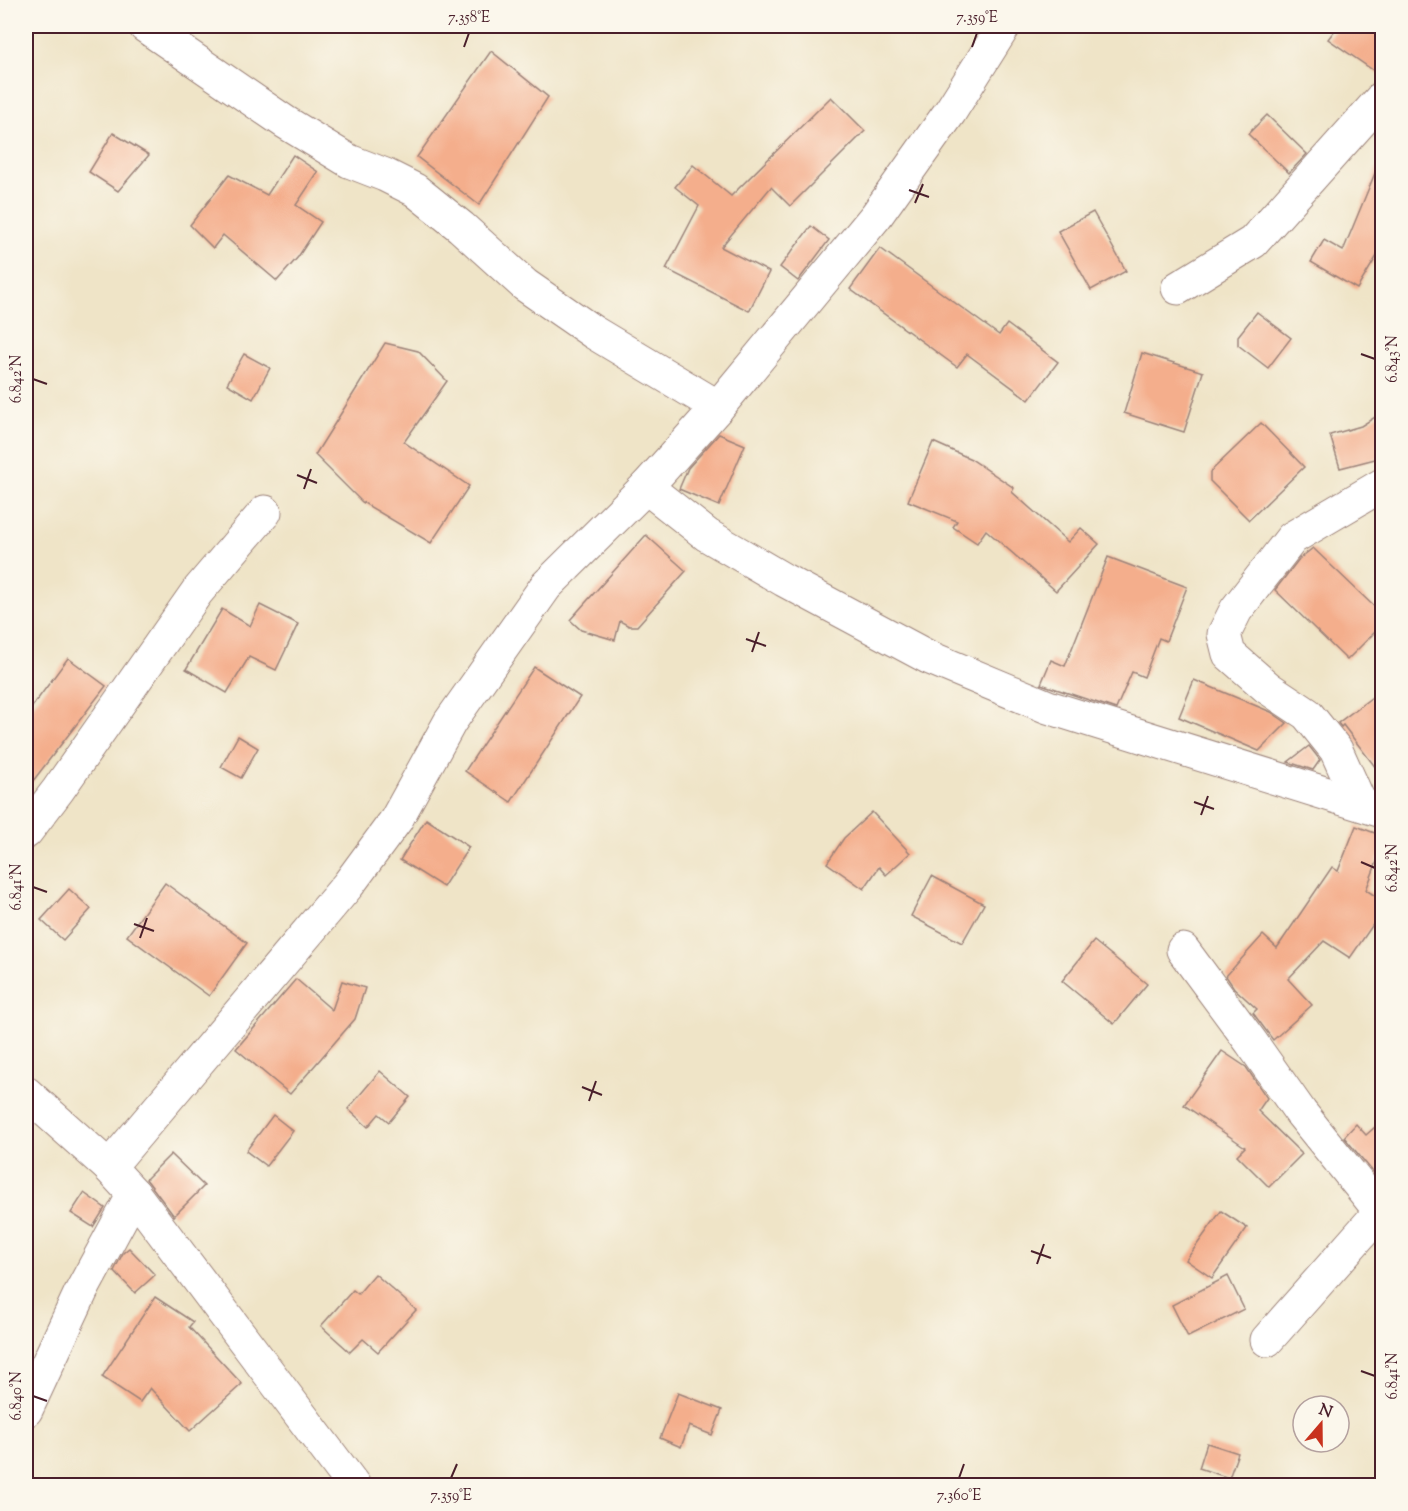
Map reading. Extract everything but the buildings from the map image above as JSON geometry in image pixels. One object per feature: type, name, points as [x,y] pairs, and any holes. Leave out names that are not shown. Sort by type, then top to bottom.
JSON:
[{"type":"street","points":[[145,26],[285,122],[349,161],[415,190],[461,227],[525,285],[593,332],[718,408]]},
{"type":"street","points":[[109,1167],[348,885],[396,820],[450,722],[546,586],[646,487],[718,408],[876,216],[950,112],[1004,26]]},
{"type":"street","points":[[1179,288],[1253,242],[1383,98]]},
{"type":"street","points":[[1371,807],[1336,750],[1307,714],[1268,688],[1229,654],[1224,634],[1236,610],[1292,538],[1383,485]]},
{"type":"street","points":[[646,487],[707,535],[784,580],[928,657],[1048,707],[1371,807]]},
{"type":"street","points":[[26,832],[197,592],[265,512]]},
{"type":"street","points":[[1183,950],[1301,1113],[1382,1211],[1267,1340]]},
{"type":"street","points":[[26,1093],[109,1167],[134,1194],[354,1485]]},
{"type":"street","points":[[26,1410],[81,1292],[134,1194]]}]
